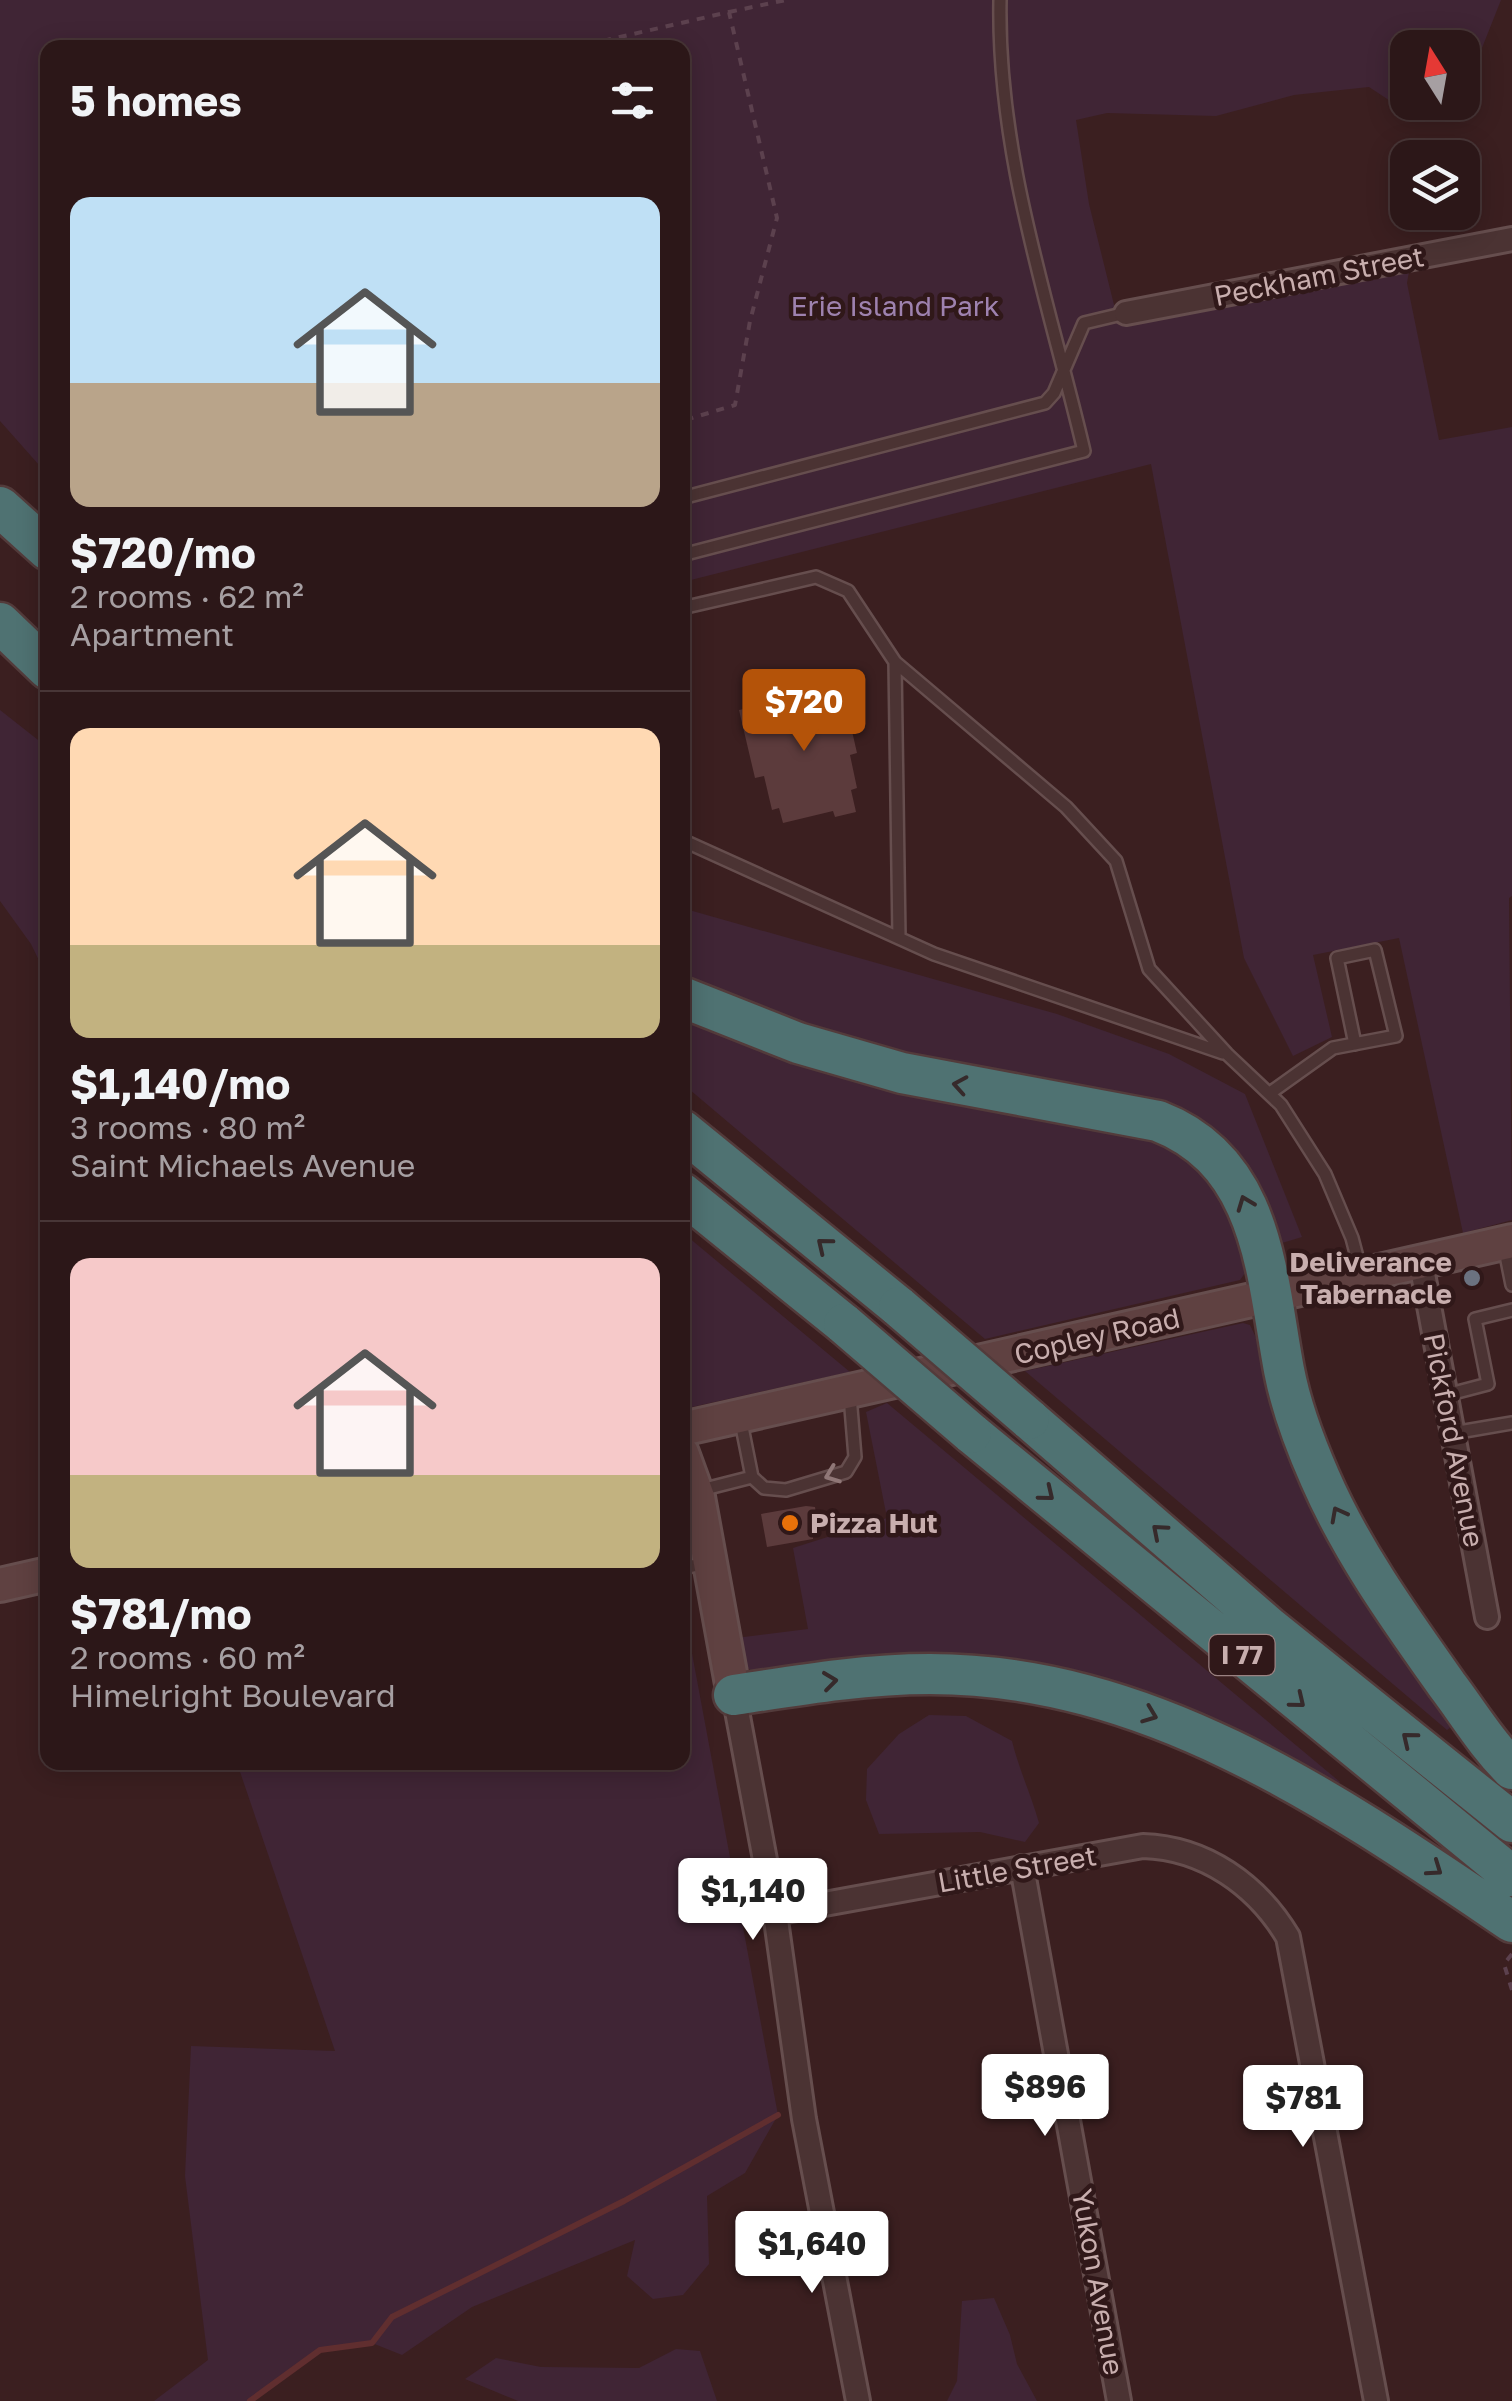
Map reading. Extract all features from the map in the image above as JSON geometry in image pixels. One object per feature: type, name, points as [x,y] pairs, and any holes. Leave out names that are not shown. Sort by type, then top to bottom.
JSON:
[{"type":"highway","points":[[0,507],[40,543]]},
{"type":"highway","points":[[0,622],[40,661]]},
{"type":"highway","points":[[690,1000],[798,1043],[902,1073],[1140,1117],[1176,1128],[1214,1154],[1238,1184],[1274,1296],[1285,1373],[1298,1420],[1336,1512],[1485,1742],[1512,1769]]},
{"type":"highway","name":"I 77","points":[[690,1136],[899,1306],[1268,1627],[1512,1822]]},
{"type":"highway","name":"I 77","points":[[690,1200],[1512,1876]]},
{"type":"highway","points":[[734,1695],[865,1676],[930,1674],[1014,1681],[1117,1703],[1234,1750],[1377,1828],[1512,1922]]},
{"type":"main road","name":"Copley Road","points":[[690,1427],[1508,1242]]},
{"type":"main road","points":[[690,1501],[697,1565],[734,1695]]},
{"type":"main road","points":[[0,1585],[40,1576]]},
{"type":"street","name":"Peckham Street","points":[[1126,313],[1512,239]]},
{"type":"street","name":"Pickford Avenue","points":[[1421,1263],[1487,1617]]},
{"type":"street","points":[[734,1695],[776,1914],[804,2118],[858,2401]]},
{"type":"street","name":"Little Street","points":[[776,1914],[1022,1867],[1159,1846],[1194,1855],[1249,1888],[1272,1910],[1288,1937],[1376,2401]]},
{"type":"street","name":"Yukon Avenue","points":[[1022,1867],[1119,2401]]},
{"type":"lane","points":[[690,553],[1084,452],[1065,365],[1028,243],[1016,182],[1003,75],[1000,0]]},
{"type":"lane","points":[[690,496],[1045,403],[1054,392],[1084,323],[1126,313]]},
{"type":"lane","points":[[690,606],[816,577],[848,591],[894,662],[1066,806],[1116,861],[1149,968],[1228,1054],[1281,1104],[1324,1174],[1352,1238],[1362,1276]]},
{"type":"lane","points":[[894,662],[898,938]]},
{"type":"lane","points":[[690,844],[898,938],[1138,1026],[1228,1054]]},
{"type":"lane","points":[[1270,1094],[1312,1059],[1332,1048],[1354,1044],[1396,1036],[1375,950],[1336,958],[1354,1044]]},
{"type":"lane","points":[[1508,1242],[1512,1285]]},
{"type":"lane","points":[[1446,1395],[1488,1384],[1475,1319],[1512,1310]]},
{"type":"lane","points":[[740,1416],[752,1477],[764,1488],[786,1490],[846,1472],[855,1457],[850,1391]]},
{"type":"lane","points":[[1453,1433],[1512,1423]]},
{"type":"lane","points":[[690,1492],[752,1477]]},
{"type":"path","points":[[607,40],[786,0]]},
{"type":"path","points":[[690,419],[734,405],[750,322],[777,218],[729,12]]},
{"type":"path","points":[[1511,1989],[1504,1964],[1512,1953]]},
{"type":"green space","name":"Erie Island Park","points":[[0,0],[1501,0],[1480,53],[1480,30],[1390,30],[1390,101],[1369,87],[1294,95],[1216,116],[1107,113],[1076,120],[1089,204],[1119,325],[1410,266],[1407,283],[1439,440],[1512,427],[1512,1220],[1463,1233],[1399,938],[1313,955],[1332,1037],[1293,1056],[1244,958],[1151,464],[690,580],[690,40],[40,40],[40,466],[0,421]]},
{"type":"green space","points":[[0,710],[40,741],[40,963],[0,901]]},
{"type":"green space","points":[[690,910],[1057,1014],[1169,1054],[1245,1094],[1302,1237],[1272,1246],[1215,1136],[846,1043],[690,984]]},
{"type":"green space","points":[[690,1017],[1164,1136],[1214,1174],[1247,1257],[1240,1280],[985,1339],[690,1090]]},
{"type":"green space","points":[[690,1239],[850,1372],[690,1407]]},
{"type":"green space","points":[[1243,1323],[1250,1325],[1261,1348],[1328,1533],[1358,1591],[1458,1722],[1447,1730],[1025,1371]]},
{"type":"green space","points":[[887,1403],[1340,1782],[1334,1790],[1138,1696],[762,1679],[740,1662],[736,1638],[808,1629],[793,1548],[887,1518],[866,1412]]},
{"type":"green space","points":[[690,1643],[778,2115],[745,2173],[707,2196],[709,2264],[683,2295],[653,2299],[627,2276],[635,2240],[472,2307],[402,2355],[372,2343],[320,2350],[250,2401],[154,2401],[208,2360],[185,2176],[191,2046],[335,2051],[239,1770],[690,1770]]},
{"type":"green space","points":[[929,1715],[966,1716],[1012,1741],[1039,1823],[1025,1842],[980,1832],[879,1834],[866,1800],[867,1769],[899,1734]]},
{"type":"green space","points":[[994,2298],[1017,2364],[1037,2401],[947,2401],[957,2381],[962,2301]]},
{"type":"green space","points":[[676,2349],[700,2351],[717,2401],[518,2401],[465,2379],[496,2358],[541,2367],[639,2368]]},
{"type":"building","points":[[842,687],[857,753],[850,755],[857,788],[851,790],[856,812],[835,817],[833,811],[783,823],[779,808],[772,810],[764,776],[755,778],[739,710]]},
{"type":"building","name":"Pizza Hut","points":[[815,1507],[819,1533],[813,1534],[813,1539],[767,1547],[761,1514]]},
{"type":"waterway","points":[[250,2401],[320,2350],[372,2343],[392,2317],[624,2201],[778,2115]]},
{"type":"place","name":"Deliverance Tabernacle","points":[[1472,1278]]},
{"type":"place","name":"Pizza Hut","points":[[790,1523]]}]
